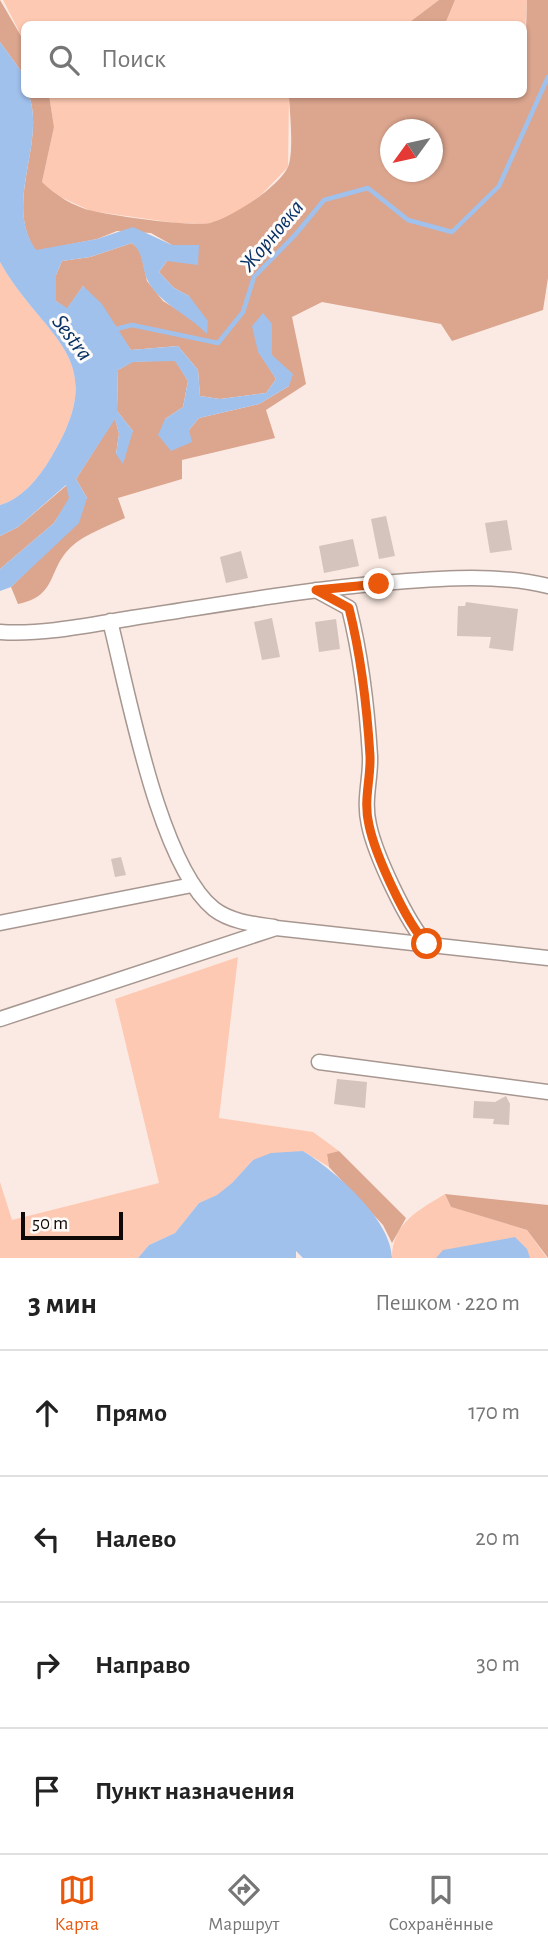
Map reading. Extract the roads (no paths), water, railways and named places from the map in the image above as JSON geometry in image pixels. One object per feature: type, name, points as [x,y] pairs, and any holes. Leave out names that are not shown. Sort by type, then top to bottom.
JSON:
[{"type":"street","points":[[0,632],[110,621],[316,590],[443,578],[530,582],[548,586]]},
{"type":"street","points":[[316,590],[349,608],[366,701],[370,760],[365,796],[369,826],[409,918],[427,944]]},
{"type":"street","points":[[110,621],[162,819],[192,885],[215,909],[239,921],[276,928],[548,958]]},
{"type":"street","points":[[0,923],[192,885]]},
{"type":"street","points":[[0,1018],[276,928]]},
{"type":"street","points":[[319,1062],[548,1092]]},
{"type":"water","name":"Sestra","points":[[0,42],[21,71],[21,98],[30,98],[33,114],[23,213],[27,232],[36,250],[97,239],[133,227],[172,245],[199,245],[198,265],[167,261],[159,272],[174,288],[189,296],[208,321],[207,334],[154,291],[139,252],[132,243],[90,257],[62,261],[56,275],[56,301],[67,308],[83,286],[102,304],[131,350],[178,346],[198,370],[200,396],[220,399],[266,393],[276,379],[258,352],[252,326],[263,313],[272,324],[272,355],[293,374],[289,386],[259,404],[199,418],[189,430],[192,442],[171,451],[158,435],[165,419],[183,407],[188,381],[175,361],[133,362],[118,370],[117,411],[133,431],[123,464],[116,454],[119,434],[115,419],[76,479],[87,498],[79,523],[11,587],[0,591],[0,569],[54,523],[69,498],[66,485],[18,527],[0,536],[0,505],[17,497],[43,470],[69,420],[76,393],[73,370],[64,349],[0,262]]},
{"type":"water","points":[[303,1151],[345,1183],[372,1212],[389,1243],[392,1258],[303,1258],[296,1251],[296,1258],[138,1258],[149,1245],[175,1233],[199,1203],[217,1195],[253,1160],[271,1153]]},
{"type":"water","points":[[515,1237],[527,1249],[530,1258],[436,1258],[443,1250]]},
{"type":"waterway","name":"Жорновка","points":[[112,330],[132,325],[218,343],[243,312],[254,277],[324,200],[368,188],[408,220],[452,232],[499,186],[548,77]]}]
